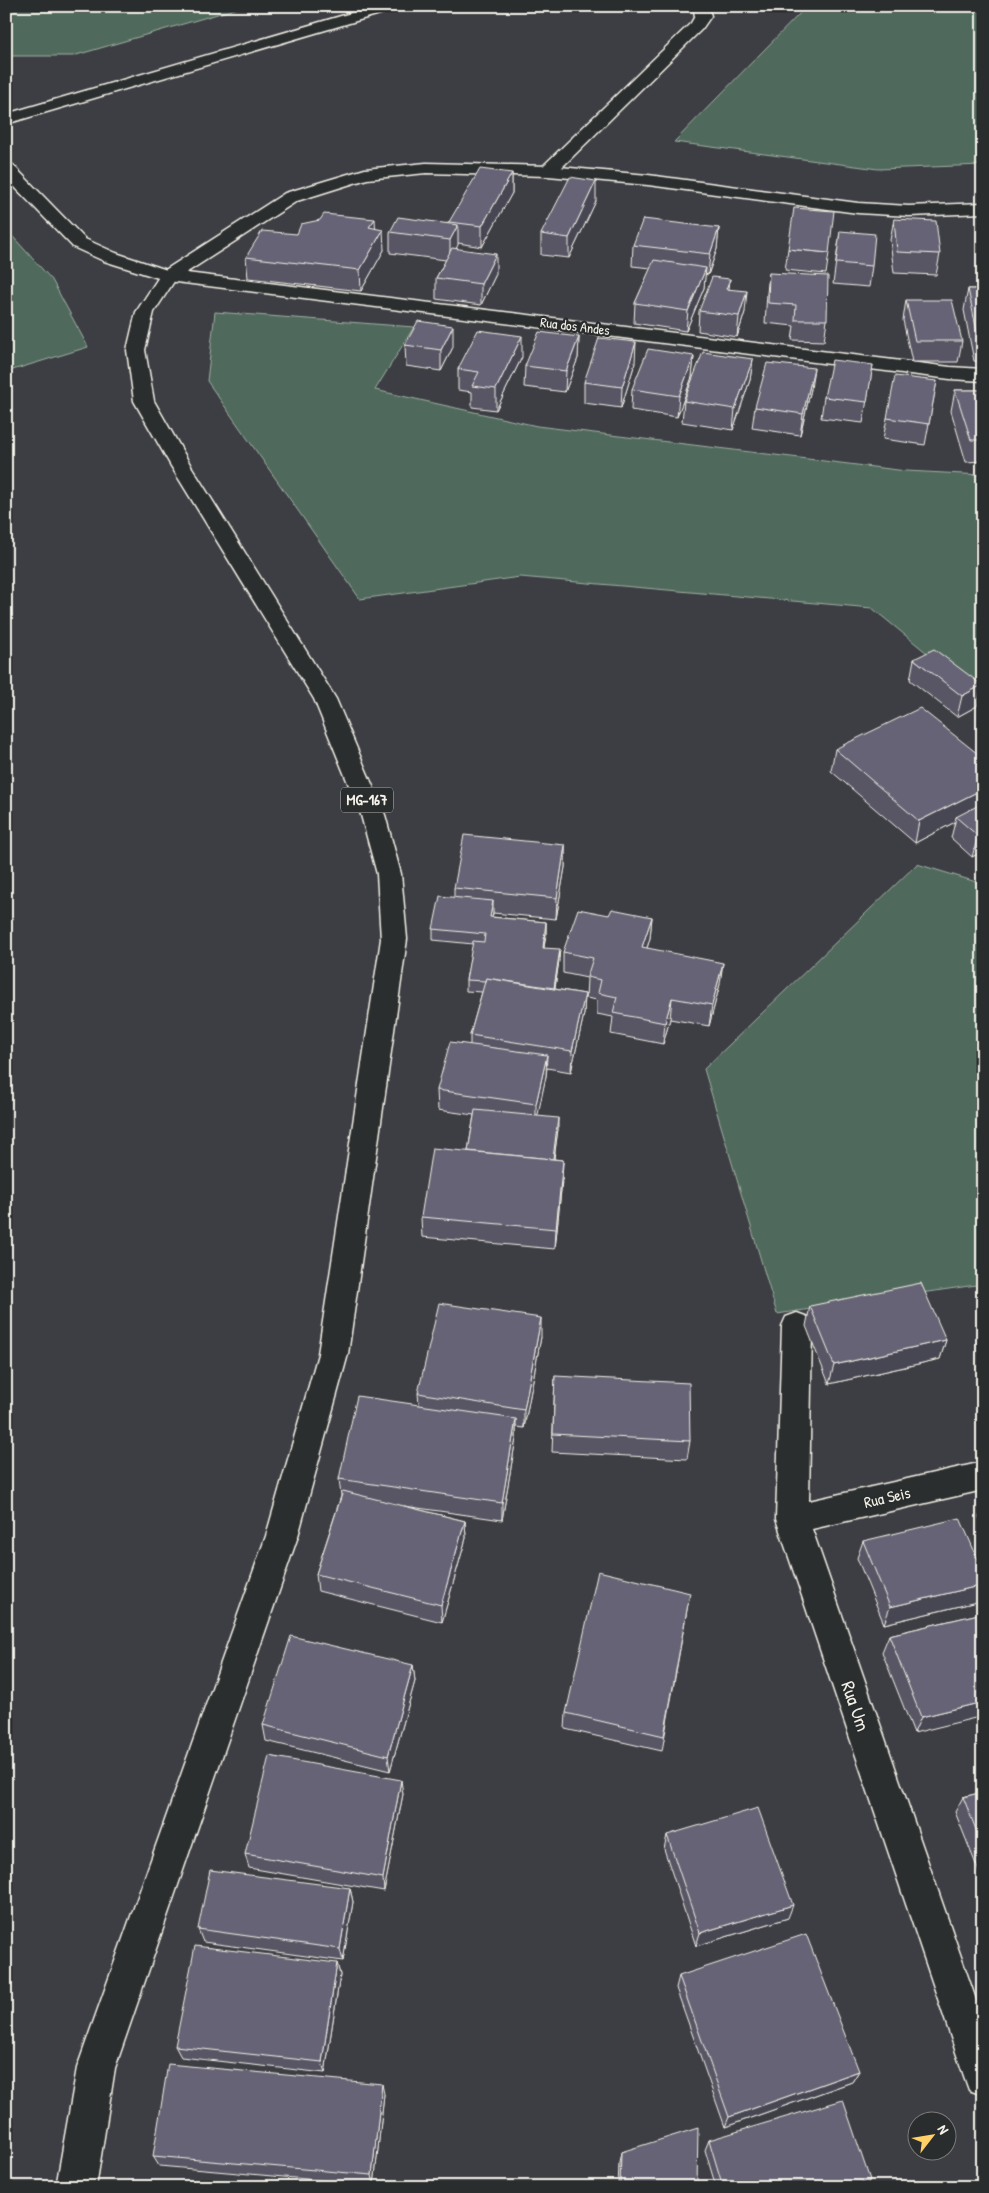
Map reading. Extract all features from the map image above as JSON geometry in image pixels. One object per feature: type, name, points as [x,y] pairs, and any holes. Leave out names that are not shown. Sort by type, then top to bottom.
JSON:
[{"type":"main road","points":[[6,119],[392,6]]},
{"type":"main road","points":[[548,171],[697,26],[703,16],[700,6]]},
{"type":"main road","name":"Rua dos Andes","points":[[6,168],[78,243],[110,257],[168,276],[983,375]]},
{"type":"main road","name":"MG-167","points":[[76,2187],[96,2068],[282,1536],[332,1354],[394,939],[389,874],[373,815],[325,699],[181,466],[144,401],[136,350],[144,312],[168,276],[291,197],[365,174],[426,168],[548,171],[648,180],[858,208],[908,211],[983,208]]},
{"type":"main road","name":"Rua Um","points":[[798,1326],[792,1519],[982,2074]]},
{"type":"main road","name":"Rua Seis","points":[[792,1519],[983,1476]]},
{"type":"green space","points":[[6,6],[245,6],[73,56],[6,56]]},
{"type":"green space","points":[[807,6],[983,6],[983,165],[878,169],[674,142]]},
{"type":"green space","points":[[6,229],[52,280],[88,347],[6,372]]},
{"type":"green space","points":[[215,312],[414,327],[375,390],[537,426],[906,471],[983,475],[983,699],[872,608],[520,577],[360,599],[207,381]]},
{"type":"green space","points":[[917,864],[983,884],[983,1284],[777,1314],[704,1069]]},
{"type":"building","points":[[480,169],[512,173],[482,226],[449,222]]},
{"type":"building","points":[[570,177],[596,181],[569,238],[541,234]]},
{"type":"building","points":[[794,208],[834,211],[829,253],[788,249]]},
{"type":"building","points":[[324,214],[375,219],[369,227],[383,230],[360,270],[246,257],[262,231],[297,234],[301,224],[320,220]]},
{"type":"building","points":[[398,217],[458,225],[450,240],[390,232]]},
{"type":"building","points":[[643,219],[719,228],[710,254],[633,245]]},
{"type":"building","points":[[894,219],[936,221],[940,254],[897,252]]},
{"type":"building","points":[[840,231],[875,234],[872,266],[836,263]]},
{"type":"building","points":[[452,248],[496,254],[481,284],[436,278]]},
{"type":"building","points":[[654,260],[706,268],[688,311],[635,303]]},
{"type":"building","points":[[769,273],[828,276],[827,320],[795,320],[796,305],[768,303]]},
{"type":"building","points":[[712,277],[730,279],[726,289],[747,291],[739,316],[699,311]]},
{"type":"building","points":[[968,289],[983,289],[983,341],[979,341]]},
{"type":"building","points":[[906,300],[952,300],[962,341],[915,341]]},
{"type":"building","points":[[418,321],[453,326],[441,350],[405,345]]},
{"type":"building","points":[[478,330],[522,336],[496,389],[472,386],[479,372],[458,369]]},
{"type":"building","points":[[539,332],[579,337],[566,371],[525,366]]},
{"type":"building","points":[[599,338],[636,342],[622,387],[584,382]]},
{"type":"building","points":[[648,349],[694,356],[679,396],[632,389]]},
{"type":"building","points":[[703,352],[753,359],[735,409],[684,401]]},
{"type":"building","points":[[832,360],[873,365],[867,402],[824,397]]},
{"type":"building","points":[[767,363],[814,368],[803,414],[755,407]]},
{"type":"building","points":[[895,376],[937,381],[929,424],[887,418]]},
{"type":"building","points":[[955,390],[983,390],[983,440],[971,440]]},
{"type":"building","points":[[934,649],[982,685],[962,696],[914,659]]},
{"type":"building","points":[[920,708],[983,758],[983,789],[919,821],[835,749]]},
{"type":"building","points":[[983,803],[983,833],[978,836],[956,817]]},
{"type":"building","points":[[464,835],[565,845],[557,898],[454,888]]},
{"type":"building","points":[[440,896],[493,901],[490,917],[546,922],[543,948],[560,949],[554,988],[486,978],[485,981],[466,980],[473,941],[484,942],[485,934],[433,929]]},
{"type":"building","points":[[578,909],[609,915],[612,909],[652,917],[642,947],[723,963],[712,1005],[672,998],[665,1023],[613,1013],[617,997],[598,993],[601,980],[587,977],[593,958],[563,952]]},
{"type":"building","points":[[486,978],[585,994],[572,1051],[470,1035]]},
{"type":"building","points":[[450,1042],[547,1055],[536,1104],[437,1090]]},
{"type":"building","points":[[475,1110],[558,1118],[553,1159],[468,1151]]},
{"type":"building","points":[[432,1148],[563,1160],[556,1229],[421,1217]]},
{"type":"building","points":[[921,1283],[946,1340],[834,1365],[810,1306]]},
{"type":"building","points":[[439,1303],[541,1318],[524,1410],[418,1393]]},
{"type":"building","points":[[555,1376],[689,1383],[690,1441],[553,1434]]},
{"type":"building","points":[[357,1396],[516,1419],[502,1503],[339,1479]]},
{"type":"building","points":[[343,1491],[465,1521],[441,1605],[316,1574]]},
{"type":"building","points":[[960,1518],[983,1571],[983,1585],[890,1607],[863,1541]]},
{"type":"building","points":[[598,1571],[690,1593],[664,1736],[566,1713]]},
{"type":"building","points":[[983,1613],[983,1702],[921,1717],[889,1635]]},
{"type":"building","points":[[291,1636],[413,1665],[388,1756],[263,1725]]},
{"type":"building","points":[[269,1756],[401,1780],[383,1878],[245,1854]]},
{"type":"building","points":[[983,1792],[983,1847],[963,1797]]},
{"type":"building","points":[[758,1808],[793,1905],[700,1933],[667,1835]]},
{"type":"building","points":[[210,1870],[350,1888],[340,1949],[198,1929]]},
{"type":"building","points":[[806,1934],[859,2071],[729,2117],[679,1976]]},
{"type":"building","points":[[195,1946],[337,1963],[322,2062],[175,2046]]},
{"type":"building","points":[[168,2064],[382,2084],[372,2175],[153,2156]]},
{"type":"building","points":[[843,2100],[870,2180],[848,2187],[723,2187],[709,2140]]},
{"type":"building","points":[[698,2128],[697,2187],[620,2187],[621,2152]]}]
